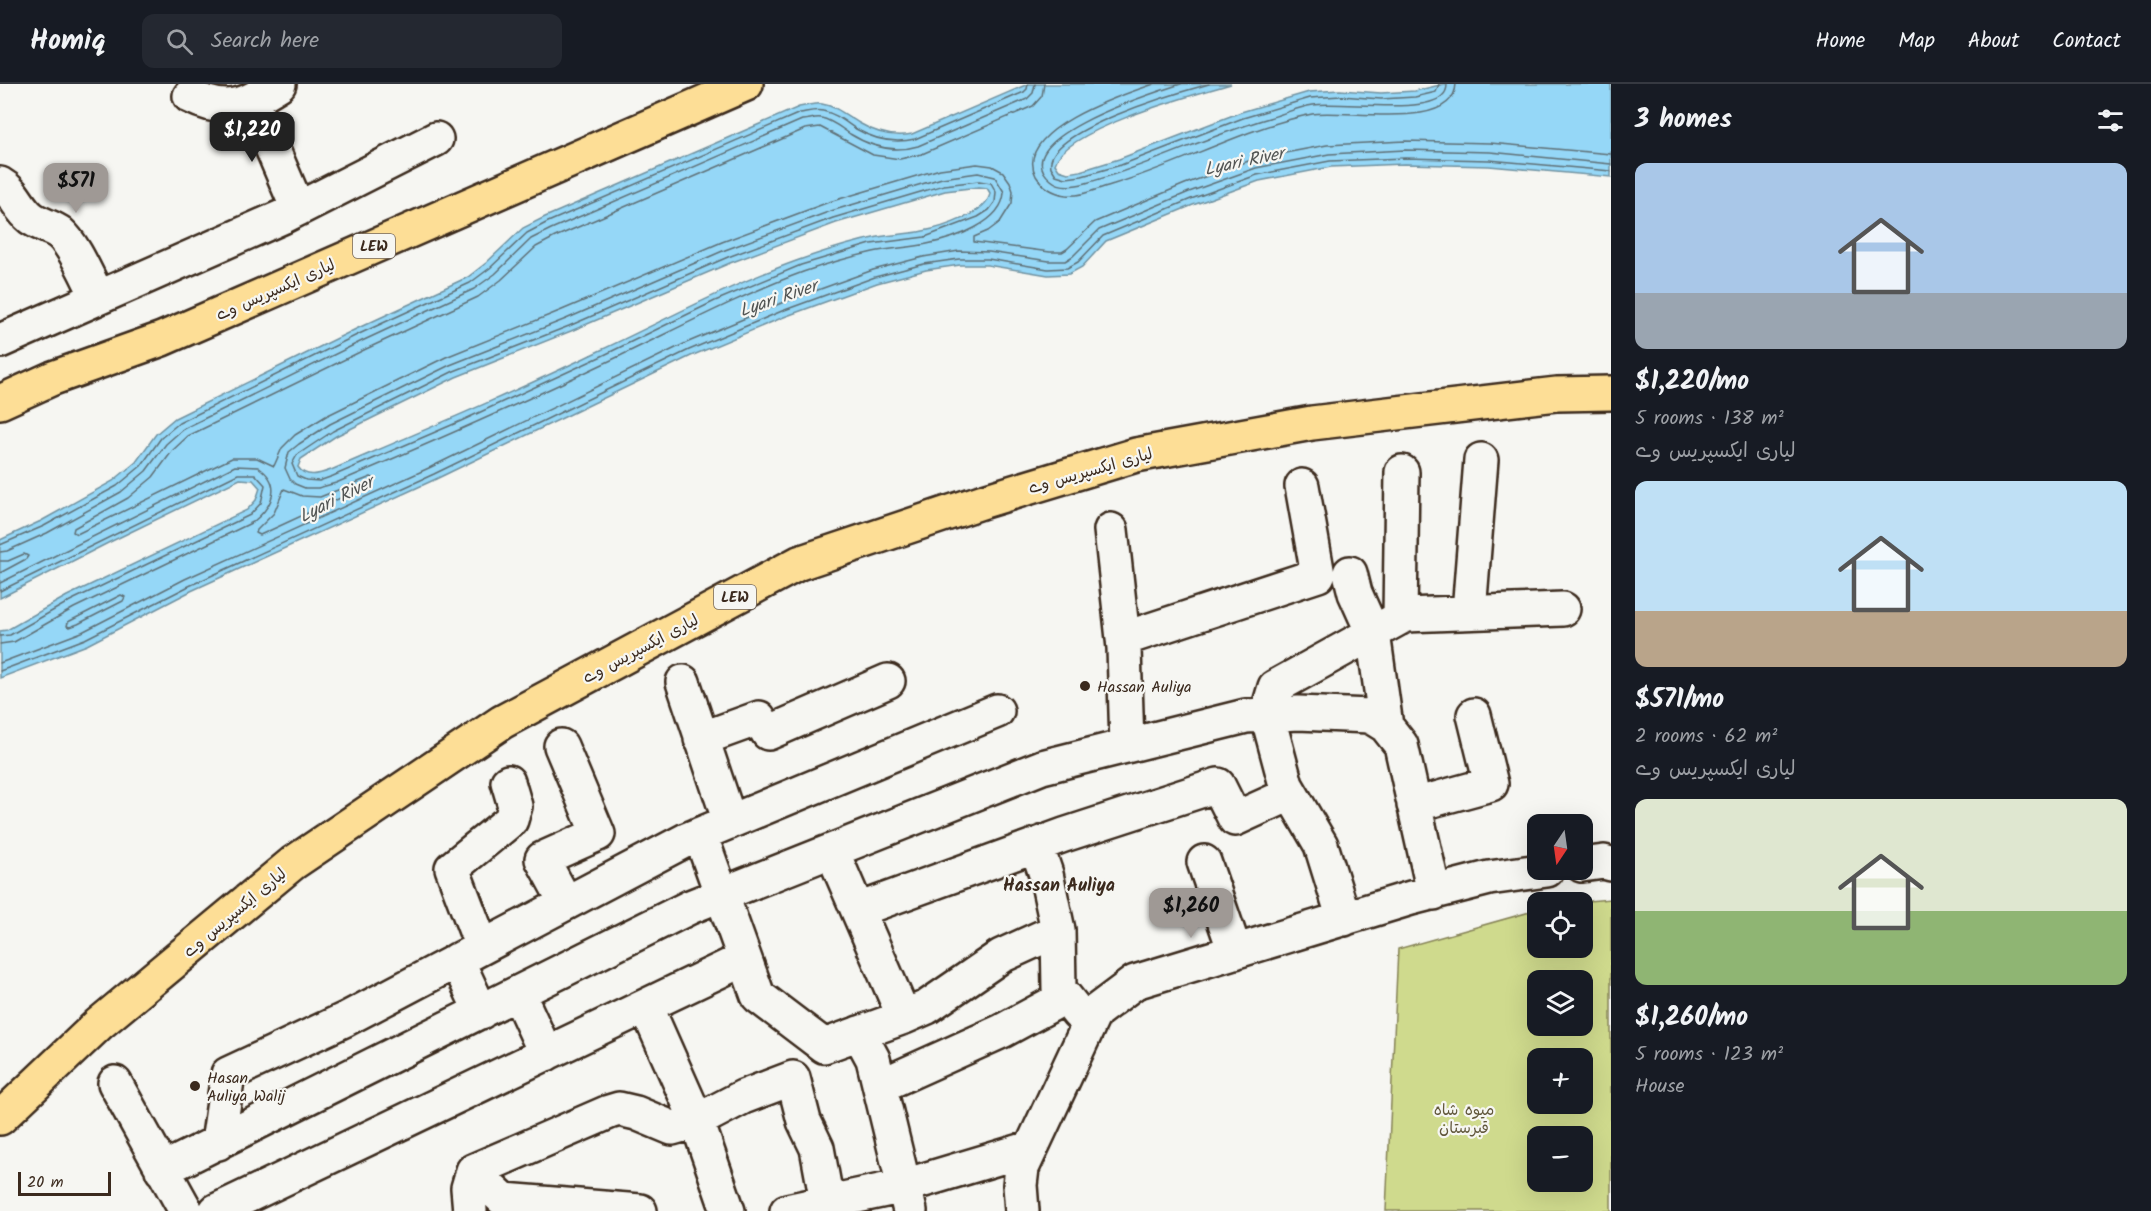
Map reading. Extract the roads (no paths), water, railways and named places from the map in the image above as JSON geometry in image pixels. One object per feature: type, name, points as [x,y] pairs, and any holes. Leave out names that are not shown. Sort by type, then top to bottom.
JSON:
[{"type":"highway","name":"لیاری ایکسپریس وے","points":[[0,402],[52,378],[162,339],[746,84]]},
{"type":"highway","name":"لیاری ایکسپریس وے","points":[[0,1118],[99,1024],[293,863],[502,722],[800,563],[984,501],[1136,455],[1312,423],[1557,394],[1611,393]]},
{"type":"street","points":[[190,96],[218,107],[233,106],[265,93],[298,209]]},
{"type":"street","points":[[0,341],[298,209],[436,139]]},
{"type":"street","points":[[0,184],[10,190],[20,207],[31,218],[60,233],[98,297]]},
{"type":"street","points":[[1469,612],[1481,460]]},
{"type":"street","points":[[1386,726],[1387,625],[1402,472]]},
{"type":"street","points":[[1123,639],[1318,575],[1302,486]]},
{"type":"street","points":[[1111,530],[1123,639],[1127,746]]},
{"type":"street","points":[[1350,573],[1355,593],[1387,625]]},
{"type":"street","points":[[1344,919],[1321,845],[1286,785],[1267,714],[1275,687],[1405,615],[1563,609]]},
{"type":"street","points":[[701,739],[759,718],[768,733],[888,681]]},
{"type":"street","points":[[683,682],[730,822]]},
{"type":"street","points":[[218,1143],[228,1074],[346,1019],[700,834],[997,711]]},
{"type":"street","points":[[162,1170],[690,907],[1042,767],[1246,716],[1298,713],[1370,716],[1386,726],[1401,746],[1434,892]]},
{"type":"street","points":[[1414,805],[1491,784],[1474,715]]},
{"type":"street","points":[[561,746],[598,834],[542,860],[566,903]]},
{"type":"street","points":[[481,1012],[452,868],[512,820],[515,806],[508,782]]},
{"type":"street","points":[[858,910],[1036,845],[1218,785],[1235,819],[1290,794]]},
{"type":"street","points":[[700,834],[758,996],[824,1046],[927,1007],[1001,956],[1058,930]]},
{"type":"street","points":[[1036,845],[1046,874],[1058,930],[1059,989],[1088,1026]]},
{"type":"street","points":[[832,851],[904,1017]]},
{"type":"street","points":[[1204,862],[1235,952]]},
{"type":"street","points":[[1593,864],[1604,862],[1611,864]]},
{"type":"street","points":[[1022,1211],[1020,1185],[1022,1168],[1088,1026],[1095,1012],[1135,982],[1434,892],[1489,878],[1527,873]]},
{"type":"street","points":[[216,1211],[744,959]]},
{"type":"street","points":[[518,993],[546,1054]]},
{"type":"street","points":[[880,1086],[1002,1031],[1065,997]]},
{"type":"street","points":[[646,1006],[698,1121],[728,1211]]},
{"type":"street","points":[[859,1033],[873,1059],[907,1198]]},
{"type":"street","points":[[473,1170],[619,1109],[636,1113],[672,1128],[698,1121],[742,1097],[793,1078],[804,1120],[817,1148],[827,1202]]},
{"type":"street","points":[[115,1083],[186,1211]]},
{"type":"street","points":[[787,1211],[827,1202],[907,1198],[1031,1148]]},
{"type":"street","points":[[470,1211],[468,1188],[473,1170]]},
{"type":"street","points":[[473,1170],[504,1200],[640,1211]]},
{"type":"water","name":"Lyari River","points":[[1028,84],[1231,84],[1163,104],[1082,138],[1064,151],[1055,164],[1059,170],[1068,173],[1119,159],[1241,112],[1309,92],[1415,91],[1444,84],[1611,84],[1611,177],[1489,166],[1405,164],[1331,167],[1259,181],[1193,205],[1106,241],[1082,267],[1069,274],[1048,275],[987,265],[960,265],[926,270],[877,283],[784,317],[691,356],[436,479],[191,591],[87,645],[0,678],[0,631],[7,630],[67,596],[247,510],[256,500],[260,488],[253,480],[240,479],[0,598],[0,540],[41,521],[113,481],[136,462],[156,434],[175,418],[468,277],[523,228],[545,217],[799,107],[827,105],[878,132],[891,135],[912,134]],"holes":[[[987,188],[990,193],[981,207],[952,223],[923,231],[860,241],[774,269],[467,412],[331,470],[309,474],[298,467],[301,459],[336,436],[456,377],[730,263],[836,223],[945,191]]]},
{"type":"place","name":"Hassan Auliya","points":[[1085,686]]},
{"type":"place","name":"Hasan Auliya Walij","points":[[195,1086]]},
{"type":"district","name":"Hassan Auliya","points":[[1059,885]]},
{"type":"park label","name":"میوہ شاہ قبرستان","points":[[1464,1118]]}]
